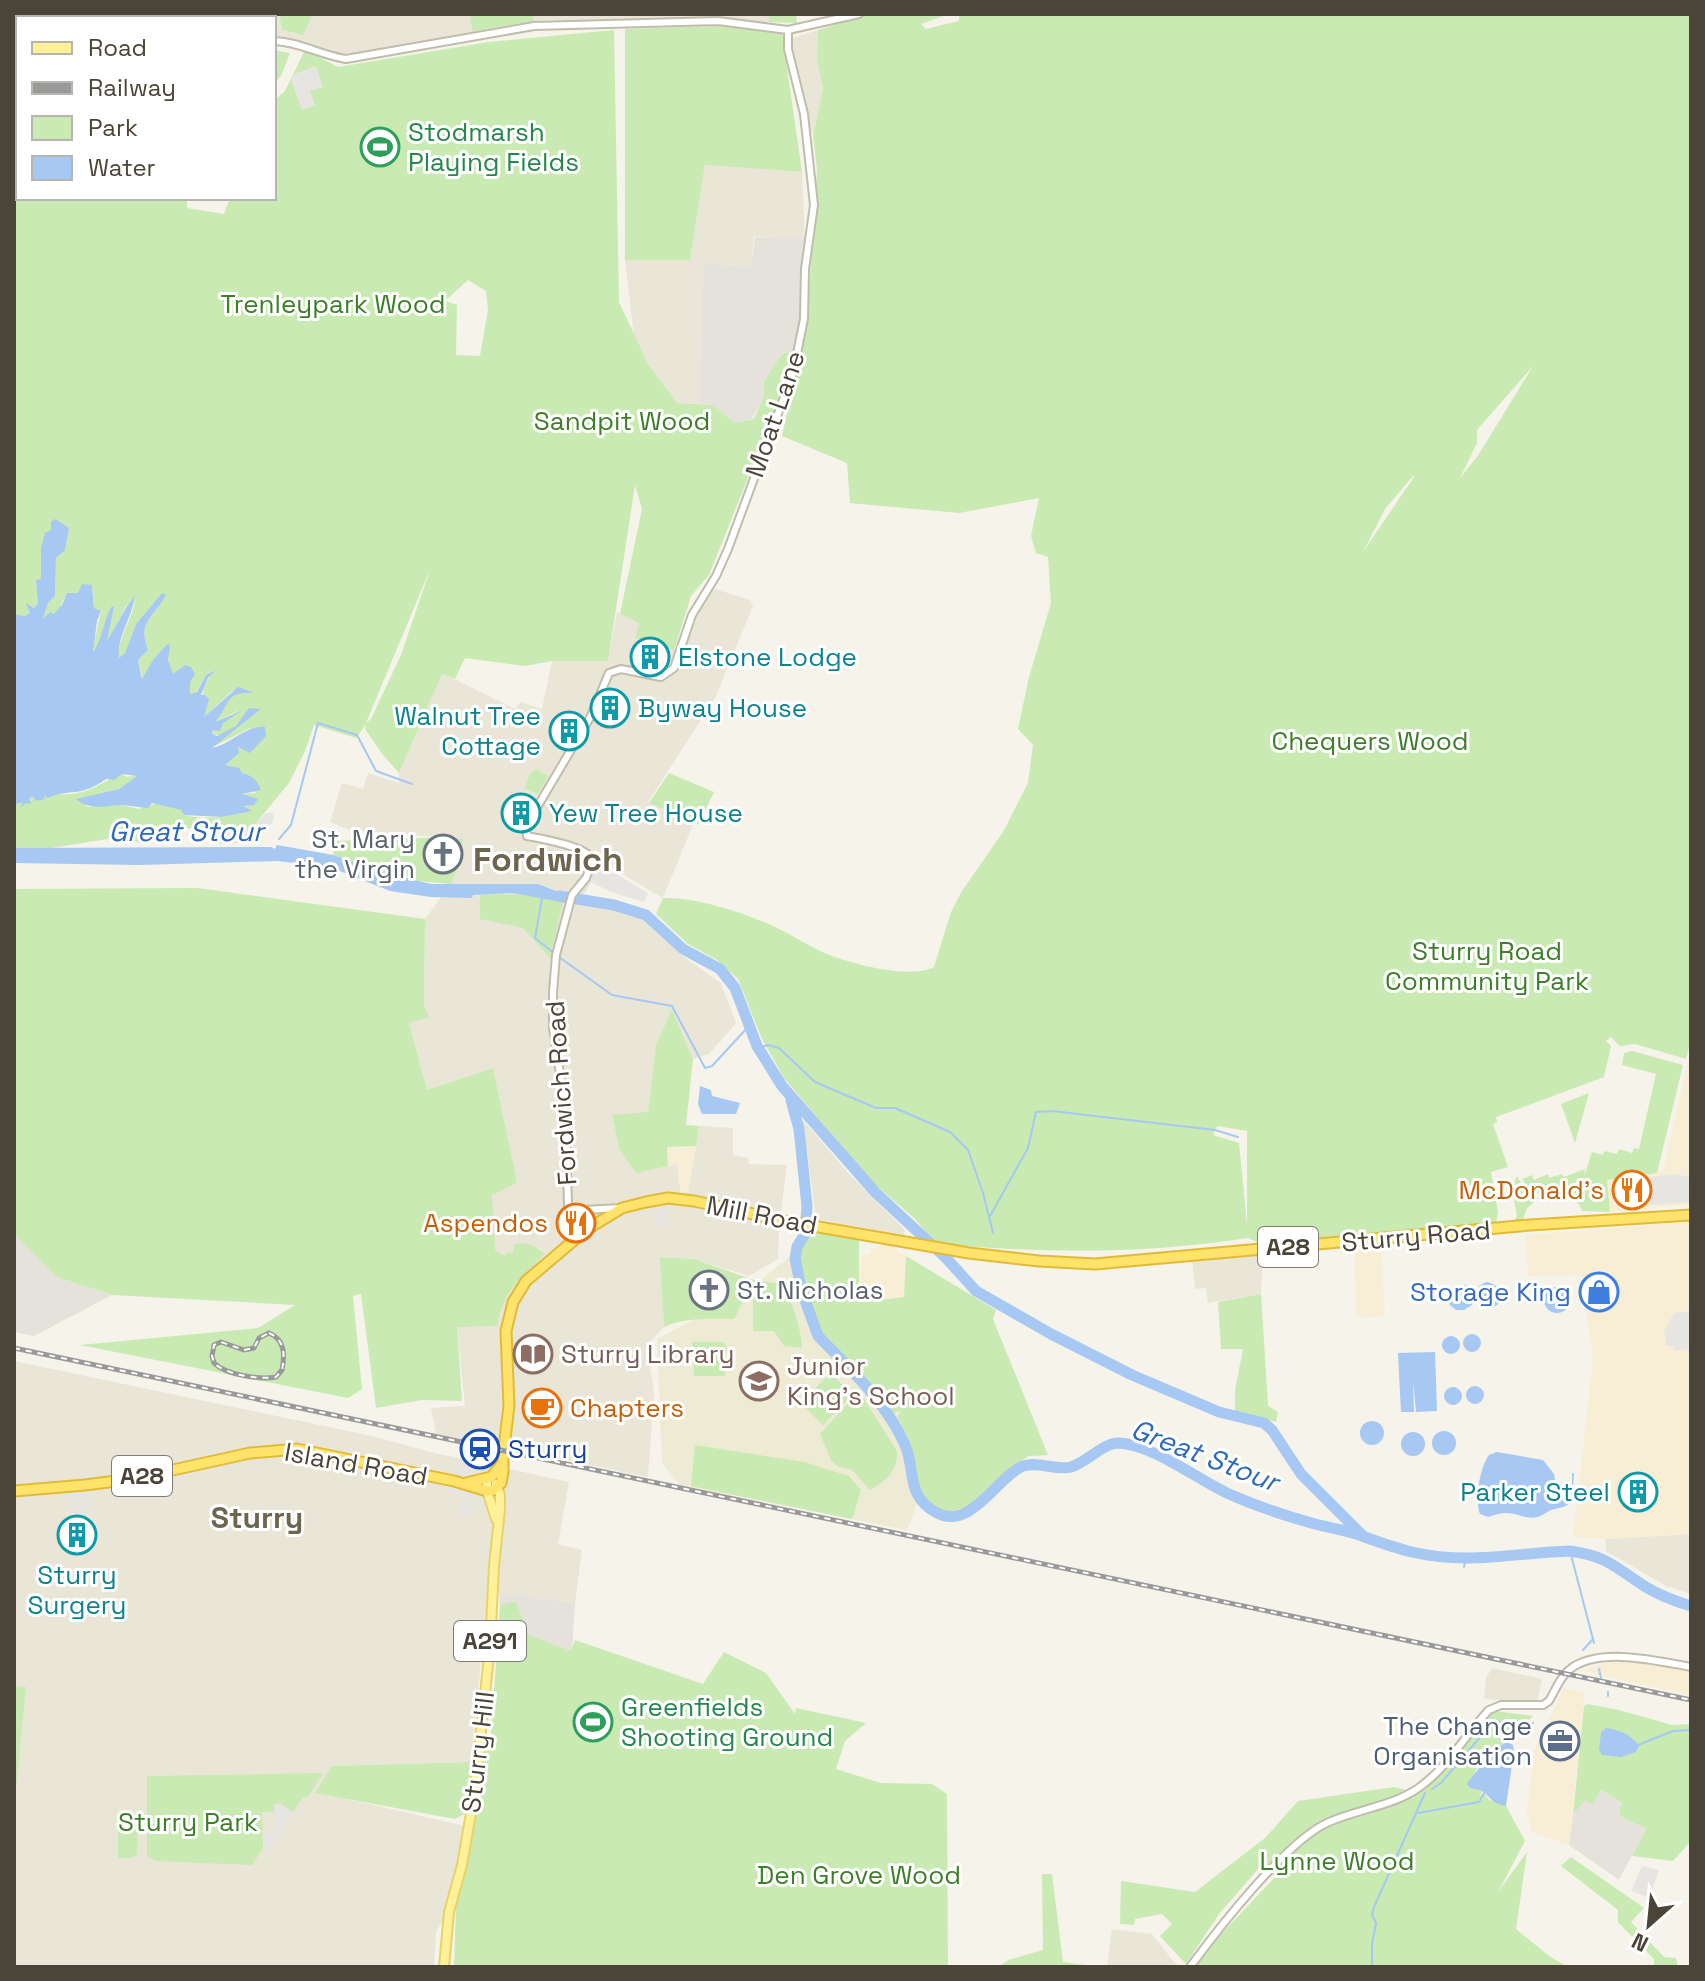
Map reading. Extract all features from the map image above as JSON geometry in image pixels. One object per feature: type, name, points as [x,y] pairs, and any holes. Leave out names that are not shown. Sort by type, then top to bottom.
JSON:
[{"type":"highway","name":"Mill Road","points":[[622,1208],[668,1198],[694,1201],[790,1222],[902,1241]]},
{"type":"highway","name":"A28","points":[[498,1487],[501,1483],[509,1406],[506,1331],[513,1302],[526,1281],[573,1240],[606,1215],[622,1208]]},
{"type":"highway","name":"Sturry Road","points":[[902,1241],[969,1253],[1095,1264],[1541,1224],[1691,1215]]},
{"type":"highway","name":"Island Road","points":[[14,1491],[132,1479],[250,1453],[283,1449],[326,1454],[487,1491]]},
{"type":"highway","points":[[489,1478],[503,1463]]},
{"type":"highway","name":"Island Road","points":[[462,1483],[489,1478]]},
{"type":"highway","points":[[487,1491],[498,1487]]},
{"type":"main road","points":[[489,1478],[498,1487]]},
{"type":"main road","name":"Sturry Hill","points":[[489,1478],[487,1491],[497,1524]]},
{"type":"main road","name":"Sturry Hill","points":[[444,1967],[446,1929],[466,1847],[474,1796],[490,1647],[500,1509],[498,1487]]},
{"type":"street","points":[[276,41],[293,42],[346,59],[534,26],[718,21],[788,30],[859,14]]},
{"type":"street","name":"Moat Lane","points":[[593,856],[526,834],[526,826],[588,722],[609,673],[621,669],[661,677],[674,668],[692,615],[728,549],[793,373],[804,319],[805,269],[814,205],[804,114],[788,49],[788,30]]},
{"type":"street","name":"Fordwich Road","points":[[573,1240],[569,1235],[567,1211],[565,1107],[553,1028],[553,992],[556,955],[569,905],[572,895],[586,878],[593,856]]},
{"type":"street","points":[[567,1211],[622,1208]]},
{"type":"street","points":[[1190,1967],[1292,1848],[1327,1822],[1415,1791],[1440,1769],[1489,1710],[1501,1705],[1543,1705],[1549,1701],[1564,1675],[1581,1663],[1604,1658],[1646,1659],[1691,1667]]},
{"type":"shaded area","points":[[279,14],[282,30],[302,35],[313,14],[470,14],[472,32],[353,54],[329,53],[294,39],[276,39],[276,16],[254,16]]},
{"type":"shaded area","points":[[533,14],[769,14],[769,22],[720,17],[534,21]]},
{"type":"shaded area","points":[[818,30],[817,59],[823,89],[813,136],[790,44],[793,38]]},
{"type":"shaded area","points":[[316,66],[323,87],[310,91],[315,105],[302,110],[291,81],[294,74]]},
{"type":"shaded area","points":[[705,165],[802,172],[805,241],[754,236],[751,268],[703,262],[699,404],[677,403],[648,364],[634,336],[625,260],[690,260]]},
{"type":"shaded area","points":[[755,237],[805,239],[800,315],[795,351],[782,354],[764,381],[763,399],[752,419],[735,423],[712,405],[699,404],[703,262],[751,268]]},
{"type":"shaded area","points":[[715,589],[750,600],[753,606],[715,698],[648,802],[694,822],[663,898],[604,863],[578,903],[609,907],[641,917],[681,955],[721,983],[736,1023],[709,1054],[693,1059],[672,1011],[656,1044],[648,1113],[612,1116],[619,1149],[636,1173],[677,1164],[681,1193],[688,1192],[699,1126],[733,1128],[733,1155],[748,1158],[749,1164],[787,1165],[778,1259],[749,1276],[694,1259],[661,1257],[664,1327],[647,1345],[654,1392],[648,1477],[436,1434],[431,1408],[465,1406],[457,1327],[492,1195],[493,1068],[427,1090],[409,1023],[424,1005],[425,919],[451,884],[462,839],[350,830],[330,822],[342,783],[363,789],[368,773],[399,783],[399,773],[442,673],[515,709],[520,702],[542,709],[552,661],[608,661],[617,612],[639,623],[635,638],[658,643],[680,653],[702,600]]},
{"type":"shaded area","points":[[266,813],[274,813],[273,821],[257,841],[247,839],[234,844],[214,844],[215,829],[249,829]]},
{"type":"shaded area","points":[[598,863],[648,893],[644,902],[611,892],[589,881]]},
{"type":"shaded area","points":[[1687,1065],[1691,1067],[1691,1204],[1610,1212],[1607,1180],[1663,1172]]},
{"type":"shaded area","points":[[803,1120],[850,1175],[905,1230],[904,1235],[816,1219]]},
{"type":"shaded area","points":[[696,1146],[688,1192],[681,1193],[679,1168],[677,1164],[668,1166],[667,1147]]},
{"type":"shaded area","points":[[1674,1174],[1691,1177],[1691,1202],[1652,1205],[1647,1199],[1646,1203],[1637,1204],[1636,1200],[1617,1205],[1615,1201],[1621,1196],[1644,1194],[1643,1178]]},
{"type":"shaded area","points":[[667,1203],[669,1225],[656,1226],[653,1205]]},
{"type":"shaded area","points":[[1691,1223],[1691,1534],[1605,1539],[1573,1537],[1593,1360],[1582,1275],[1528,1276],[1526,1235]]},
{"type":"shaded area","points":[[14,1234],[57,1277],[112,1295],[34,1336],[14,1332]]},
{"type":"shaded area","points":[[882,1241],[906,1256],[904,1297],[870,1301],[859,1290],[861,1255],[871,1254],[871,1248],[878,1249]]},
{"type":"shaded area","points":[[1381,1245],[1385,1316],[1357,1318],[1354,1249]]},
{"type":"shaded area","points":[[1263,1252],[1261,1294],[1208,1303],[1206,1288],[1195,1289],[1192,1260]]},
{"type":"shaded area","name":"Junior King's School","points":[[790,1257],[807,1322],[815,1336],[893,1414],[898,1410],[1048,1455],[1029,1456],[1011,1467],[979,1500],[953,1512],[936,1509],[920,1495],[907,1530],[680,1485],[662,1463],[657,1339],[695,1319],[734,1319],[754,1280],[760,1280]]},
{"type":"shaded area","points":[[1691,1311],[1691,1349],[1674,1351],[1674,1347],[1666,1345],[1664,1332],[1674,1313]]},
{"type":"shaded area","points":[[14,1361],[367,1435],[569,1482],[558,1544],[582,1550],[575,1603],[488,1592],[471,1762],[333,1766],[316,1792],[466,1826],[447,1913],[436,1932],[434,1967],[14,1967]]},
{"type":"shaded area","points":[[463,1459],[482,1464],[485,1460],[490,1465],[482,1470],[471,1468],[470,1475],[456,1476]]},
{"type":"shaded area","points":[[449,1484],[473,1491],[470,1516],[458,1515],[464,1494],[448,1492]]},
{"type":"shaded area","points":[[84,1491],[87,1521],[73,1522],[70,1492]]},
{"type":"shaded area","points":[[1691,1534],[1691,1594],[1666,1586],[1606,1551],[1605,1539]]},
{"type":"shaded area","points":[[499,1593],[575,1603],[572,1652],[529,1635],[516,1601],[500,1605]]},
{"type":"shaded area","points":[[1611,1662],[1691,1670],[1691,1696],[1580,1670]]},
{"type":"shaded area","points":[[1492,1668],[1542,1679],[1537,1702],[1484,1699],[1486,1678]]},
{"type":"shaded area","points":[[1564,1688],[1585,1692],[1569,1845],[1532,1832],[1527,1812],[1534,1751]]},
{"type":"shaded area","points":[[1600,1790],[1622,1803],[1620,1815],[1646,1829],[1619,1880],[1569,1845],[1573,1815],[1585,1799],[1592,1804]]},
{"type":"shaded area","points":[[274,1804],[281,1804],[293,1812],[284,1827],[281,1825],[281,1832],[271,1848],[263,1848],[264,1833],[275,1833]]},
{"type":"shaded area","points":[[1642,1866],[1659,1870],[1650,1898],[1631,1891]]},
{"type":"shaded area","points":[[1112,1929],[1152,1934],[1178,1967],[1107,1967]]},
{"type":"green space","points":[[14,14],[256,14],[16,16],[16,200],[187,200],[187,208],[224,214],[229,200],[276,200],[276,99],[285,91],[305,50],[338,67],[489,42],[614,30],[619,302],[648,364],[677,403],[712,405],[735,423],[754,419],[763,399],[764,381],[782,354],[795,351],[709,575],[691,596],[674,651],[658,643],[635,638],[639,623],[620,614],[642,509],[635,485],[608,661],[552,661],[525,666],[465,658],[455,679],[442,674],[399,773],[365,729],[366,724],[356,738],[314,725],[289,783],[249,831],[144,826],[148,841],[141,843],[119,837],[39,850],[14,849],[14,805],[24,801],[30,803],[29,798],[33,797],[36,801],[44,799],[44,795],[81,792],[122,774],[127,777],[138,775],[119,789],[81,798],[87,807],[122,805],[139,809],[157,803],[181,810],[184,815],[200,818],[250,811],[242,806],[252,798],[240,794],[256,793],[239,771],[223,766],[252,727],[211,748],[260,710],[249,708],[234,727],[212,735],[213,730],[239,710],[212,724],[231,697],[251,692],[232,691],[203,718],[203,693],[215,670],[206,675],[196,692],[190,694],[190,682],[173,676],[167,644],[153,660],[143,680],[138,660],[148,650],[144,633],[148,620],[165,595],[162,593],[136,624],[125,653],[118,659],[135,598],[126,606],[106,645],[114,607],[99,644],[92,653],[101,611],[94,608],[93,589],[64,598],[59,610],[42,622],[48,603],[55,596],[56,558],[65,549],[69,528],[51,530],[41,548],[41,579],[36,581],[38,604],[35,608],[27,604],[30,613],[25,616],[14,614]],"holes":[[[468,280],[486,291],[488,310],[480,356],[456,355],[457,305],[445,301]],[[431,567],[401,655],[371,719],[366,723]]]},
{"type":"green space","points":[[279,14],[313,14],[303,35],[282,30]]},
{"type":"green space","points":[[470,14],[533,14],[534,21],[472,32]]},
{"type":"green space","points":[[769,14],[796,14],[797,23],[769,22]]},
{"type":"green space","points":[[869,14],[949,14],[921,24],[926,29],[959,21],[959,14],[1691,14],[1691,1040],[1686,1059],[1635,1044],[1620,1046],[1611,1037],[1606,1041],[1611,1046],[1604,1077],[1496,1117],[1497,1122],[1493,1124],[1508,1167],[1491,1172],[1498,1212],[1496,1224],[1262,1244],[1248,1238],[1131,1250],[1013,1249],[935,1243],[914,1218],[870,1180],[784,1078],[762,1039],[738,979],[717,960],[688,944],[656,914],[663,898],[690,900],[759,920],[820,951],[861,965],[894,971],[924,971],[934,967],[951,912],[1003,832],[1028,783],[1033,745],[1018,729],[1029,677],[1051,603],[1048,557],[1036,553],[1031,536],[1039,498],[959,513],[850,503],[847,463],[782,436],[807,323],[817,169],[813,136],[823,89],[817,59],[818,30]],"holes":[[[1533,366],[1477,457],[1460,478],[1477,443],[1477,430]],[[1413,476],[1363,552],[1385,509]],[[1217,1126],[1247,1131],[1247,1225],[1239,1143],[1213,1135]]]},
{"type":"green space","points":[[717,26],[782,33],[802,172],[705,165],[690,260],[625,260],[625,29]]},
{"type":"green space","points":[[276,50],[290,53],[276,81]]},
{"type":"green space","points":[[536,769],[548,776],[538,794],[525,788],[530,774]]},
{"type":"green space","points":[[669,773],[714,792],[699,824],[649,803]]},
{"type":"green space","points":[[463,839],[451,884],[406,880],[333,855],[335,841]]},
{"type":"green space","points":[[197,888],[425,919],[424,1005],[429,1017],[409,1023],[427,1090],[493,1068],[517,1183],[492,1195],[495,1250],[505,1256],[508,1252],[513,1253],[514,1244],[524,1243],[545,1254],[508,1294],[497,1326],[457,1327],[462,1401],[422,1400],[376,1408],[361,1294],[353,1296],[362,1389],[348,1398],[80,1345],[258,1328],[295,1305],[112,1295],[57,1277],[14,1234],[14,889]]},
{"type":"green space","points":[[500,894],[563,902],[550,958],[523,928],[480,919],[480,895]]},
{"type":"green space","points":[[672,1010],[693,1059],[686,1125],[699,1126],[696,1146],[667,1147],[668,1166],[636,1173],[619,1149],[612,1115],[648,1112],[656,1044]]},
{"type":"green space","points":[[1632,1051],[1683,1065],[1657,1173],[1607,1180],[1610,1212],[1583,1211],[1573,1196],[1560,1195],[1555,1189],[1540,1195],[1528,1188],[1522,1179],[1532,1175],[1534,1180],[1548,1174],[1549,1178],[1562,1174],[1564,1177],[1585,1169],[1584,1177],[1592,1152],[1603,1155],[1604,1151],[1617,1154],[1619,1149],[1632,1153],[1634,1148],[1639,1149],[1656,1074],[1622,1065],[1624,1053]]},
{"type":"green space","points":[[1589,1093],[1575,1143],[1561,1104]]},
{"type":"green space","points":[[1517,1176],[1524,1188],[1539,1198],[1527,1208],[1522,1222],[1512,1224],[1517,1216],[1512,1189]]},
{"type":"green space","points":[[809,1229],[859,1237],[859,1290],[869,1295],[870,1301],[904,1297],[906,1256],[996,1310],[993,1319],[1048,1455],[1029,1456],[1011,1467],[979,1500],[964,1508],[946,1512],[936,1509],[920,1494],[913,1471],[912,1447],[897,1416],[901,1413],[893,1414],[821,1336],[812,1317],[798,1267],[800,1247]]},
{"type":"green space","points":[[660,1257],[694,1259],[754,1280],[782,1284],[792,1305],[802,1348],[784,1346],[774,1331],[753,1331],[753,1282],[734,1319],[690,1320],[664,1327]]},
{"type":"green space","points":[[1261,1294],[1268,1406],[1278,1412],[1276,1422],[1235,1411],[1235,1390],[1243,1349],[1221,1349],[1218,1302]]},
{"type":"green space","points":[[692,1342],[723,1342],[727,1348],[725,1376],[694,1376]]},
{"type":"green space","points":[[830,1373],[853,1395],[823,1425],[801,1403]]},
{"type":"green space","points":[[859,1391],[897,1451],[890,1475],[870,1490],[852,1470],[832,1462],[820,1434]]},
{"type":"green space","points":[[695,1445],[804,1462],[849,1476],[861,1490],[852,1519],[691,1486]]},
{"type":"green space","name":"Den Grove Wood","points":[[516,1601],[529,1635],[571,1651],[575,1640],[703,1684],[724,1652],[766,1673],[795,1714],[796,1708],[866,1723],[845,1741],[836,1769],[881,1783],[932,1784],[947,1794],[948,1967],[454,1967],[456,1909],[485,1745],[490,1748],[500,1605]]},
{"type":"green space","points":[[14,1686],[26,1687],[14,1809]]},
{"type":"green space","points":[[1587,1704],[1672,1725],[1691,1724],[1691,1841],[1673,1861],[1632,1856],[1646,1829],[1619,1815],[1622,1803],[1601,1790],[1592,1804],[1585,1800],[1573,1815],[1584,1706]]},
{"type":"green space","name":"Lynne Wood","points":[[1494,1711],[1533,1716],[1475,1771],[1482,1791],[1480,1797],[1484,1793],[1489,1800],[1506,1806],[1525,1841],[1498,1892],[1527,1852],[1516,1929],[1568,1967],[1195,1967],[1207,1949],[1276,1876],[1259,1868],[1219,1914],[1186,1964],[1160,1936],[1172,1924],[1162,1914],[1135,1919],[1134,1925],[1120,1924],[1121,1881],[1195,1892],[1265,1838],[1298,1801],[1394,1787],[1421,1793]]},
{"type":"green space","points":[[471,1762],[468,1812],[455,1819],[315,1793],[332,1766]]},
{"type":"green space","name":"Sturry Park","points":[[323,1773],[308,1797],[303,1797],[293,1812],[274,1804],[274,1812],[262,1812],[263,1848],[252,1865],[155,1861],[147,1856],[147,1776]]},
{"type":"green space","points":[[138,1815],[137,1854],[132,1858],[118,1858],[118,1816]]},
{"type":"green space","points":[[1571,1857],[1644,1908],[1631,1922],[1664,1957],[1676,1958],[1678,1967],[1654,1967],[1654,1959],[1618,1922],[1618,1910],[1561,1866]]},
{"type":"green space","points":[[1042,1874],[1052,1874],[1063,1962],[1099,1967],[999,1967],[1008,1960],[1043,1950]]},
{"type":"water","points":[[55,519],[69,528],[65,550],[56,558],[55,596],[48,603],[43,619],[50,612],[54,614],[67,593],[78,593],[82,584],[92,585],[94,608],[101,611],[93,652],[112,606],[107,641],[135,596],[120,643],[119,658],[125,653],[136,624],[162,593],[166,595],[148,620],[144,633],[148,650],[138,660],[142,679],[167,644],[170,645],[168,660],[173,674],[185,665],[191,667],[195,674],[190,682],[190,694],[197,692],[206,675],[216,670],[208,678],[201,695],[209,699],[204,717],[238,687],[255,693],[233,696],[215,722],[241,711],[223,723],[220,731],[213,730],[212,734],[217,736],[236,726],[249,708],[261,709],[212,748],[251,729],[265,727],[266,736],[250,753],[238,747],[239,753],[225,765],[239,768],[258,784],[261,790],[242,794],[258,799],[254,805],[243,806],[252,811],[222,817],[184,815],[181,810],[152,803],[148,808],[121,805],[98,807],[76,799],[119,789],[137,776],[122,774],[82,791],[48,798],[44,795],[45,799],[36,801],[33,797],[29,798],[31,804],[26,803],[20,808],[23,802],[14,805],[14,614],[25,616],[30,613],[26,603],[34,608],[38,604],[36,580],[41,579],[41,548],[45,533],[51,530],[51,522]]},
{"type":"water","name":"Great Stour","points":[[277,845],[333,855],[395,876],[432,884],[538,884],[571,897],[567,903],[512,893],[473,895],[472,898],[431,897],[390,891],[330,867],[277,861],[140,865],[14,863],[14,848],[275,849]]},
{"type":"water","points":[[700,1086],[711,1090],[712,1096],[740,1103],[736,1114],[702,1114],[698,1104]]},
{"type":"water","points":[[1486,1282],[1501,1292],[1500,1302],[1496,1306],[1484,1308],[1475,1298],[1472,1305],[1464,1310],[1456,1310],[1449,1304],[1449,1291],[1455,1285],[1467,1285],[1475,1294],[1479,1286]]},
{"type":"water","points":[[1557,1287],[1566,1291],[1570,1300],[1566,1309],[1557,1313],[1548,1309],[1544,1300],[1548,1291]]},
{"type":"water","points":[[1468,1334],[1476,1334],[1481,1343],[1479,1350],[1468,1352],[1463,1347],[1463,1339]]},
{"type":"water","points":[[1447,1336],[1455,1336],[1460,1345],[1458,1352],[1447,1354],[1442,1349],[1442,1341]]},
{"type":"water","points":[[1435,1352],[1437,1411],[1416,1412],[1413,1381],[1414,1412],[1401,1412],[1398,1353]]},
{"type":"water","points":[[1471,1386],[1479,1386],[1484,1395],[1482,1402],[1471,1404],[1466,1399],[1466,1391]]},
{"type":"water","points":[[1449,1387],[1457,1387],[1462,1396],[1460,1403],[1449,1405],[1444,1400],[1444,1392]]},
{"type":"water","points":[[1372,1421],[1381,1424],[1384,1433],[1381,1442],[1372,1445],[1363,1442],[1360,1433],[1363,1424]]},
{"type":"water","points":[[1444,1431],[1453,1434],[1456,1443],[1453,1452],[1444,1455],[1435,1452],[1432,1443],[1435,1434]]},
{"type":"water","points":[[1413,1432],[1422,1435],[1425,1444],[1422,1453],[1413,1456],[1404,1453],[1401,1444],[1404,1435]]},
{"type":"water","points":[[1497,1452],[1543,1460],[1554,1474],[1558,1498],[1569,1494],[1574,1473],[1572,1501],[1532,1518],[1511,1513],[1488,1517],[1480,1514],[1478,1492],[1481,1475],[1489,1455]]},
{"type":"water","points":[[1606,1728],[1632,1738],[1639,1746],[1636,1752],[1621,1757],[1602,1755],[1599,1750],[1601,1732]]},
{"type":"water","points":[[1507,1742],[1513,1745],[1514,1751],[1506,1806],[1494,1802],[1482,1791],[1470,1788],[1467,1783],[1494,1750]]},
{"type":"waterway","points":[[279,839],[291,825],[318,723],[357,735],[376,771],[412,784]]},
{"type":"waterway","name":"Great Stour","points":[[559,896],[614,905],[646,915],[683,949],[720,969],[735,988],[757,1046],[782,1086],[875,1192],[946,1258],[976,1291],[1132,1375],[1219,1412],[1264,1423],[1301,1474],[1363,1536]]},
{"type":"waterway","name":"Great Stour","points":[[542,898],[535,938],[554,953]]},
{"type":"waterway","name":"Great Stour","points":[[559,957],[612,995],[672,1006],[705,1068],[712,1066],[748,1027]]},
{"type":"waterway","points":[[758,1048],[768,1045],[779,1048],[815,1082],[876,1108],[895,1108],[950,1132],[968,1150],[993,1233]]},
{"type":"waterway","name":"Great Stour","points":[[791,1100],[799,1129],[807,1206],[805,1234],[797,1247],[795,1259],[802,1292],[818,1336],[888,1415],[905,1445],[916,1491],[920,1499],[937,1513],[949,1517],[973,1509],[1023,1466],[1071,1467],[1107,1446],[1119,1443],[1161,1456],[1217,1488],[1260,1507],[1401,1549],[1438,1557],[1467,1558],[1570,1551],[1583,1553],[1610,1563],[1655,1592],[1691,1606]]},
{"type":"waterway","points":[[990,1216],[1028,1148],[1036,1112],[1052,1111],[1215,1130],[1238,1137]]},
{"type":"waterway","points":[[1570,1551],[1594,1643]]},
{"type":"waterway","points":[[1464,1567],[1466,1558]]},
{"type":"waterway","points":[[1583,1650],[1593,1639]]},
{"type":"waterway","points":[[1599,1669],[1601,1678]]},
{"type":"waterway","points":[[1432,1789],[1441,1783],[1493,1722],[1533,1723]]},
{"type":"waterway","points":[[1638,1745],[1673,1731],[1691,1730]]},
{"type":"waterway","points":[[1372,1967],[1376,1923],[1372,1915],[1374,1907],[1425,1793]]},
{"type":"waterway","points":[[1418,1813],[1479,1802],[1484,1793]]},
{"type":"railway","points":[[269,1333],[278,1339],[283,1353],[282,1370],[276,1377],[244,1376],[226,1371],[214,1363],[214,1345],[221,1342],[244,1350],[254,1348],[259,1338],[269,1333]]},
{"type":"railway","points":[[14,1348],[1691,1700]]},
{"type":"place","name":"Stodmarsh Playing Fields","points":[[380,147]]},
{"type":"place","name":"Elstone Lodge","points":[[650,657]]},
{"type":"place","name":"Byway House","points":[[610,708]]},
{"type":"place","name":"Walnut Tree Cottage","points":[[569,731]]},
{"type":"place","name":"Yew Tree House","points":[[521,813]]},
{"type":"place","name":"St. Mary the Virgin","points":[[443,854]]},
{"type":"place","name":"McDonald's","points":[[1632,1190]]},
{"type":"place","name":"Aspendos","points":[[576,1223]]},
{"type":"place","name":"St. Nicholas","points":[[709,1290]]},
{"type":"place","name":"Storage King","points":[[1599,1292]]},
{"type":"place","name":"Sturry Library","points":[[533,1354]]},
{"type":"place","name":"Junior King's School","points":[[759,1381]]},
{"type":"place","name":"Chapters","points":[[542,1408]]},
{"type":"place","name":"Sturry","points":[[480,1449]]},
{"type":"place","name":"Parker Steel","points":[[1638,1492]]},
{"type":"place","name":"Sturry Surgery","points":[[77,1535]]},
{"type":"place","name":"Greenfields Shooting Ground","points":[[593,1722]]},
{"type":"place","name":"The Change Organisation","points":[[1560,1741]]},
{"type":"district","name":"Fordwich","points":[[548,859]]},
{"type":"district","name":"Sturry","points":[[257,1518]]},
{"type":"park label","name":"Trenleypark Wood","points":[[333,304]]},
{"type":"park label","name":"Sandpit Wood","points":[[622,421]]},
{"type":"park label","name":"Chequers Wood","points":[[1370,741]]},
{"type":"park label","name":"Sturry Road Community Park","points":[[1487,966]]}]
